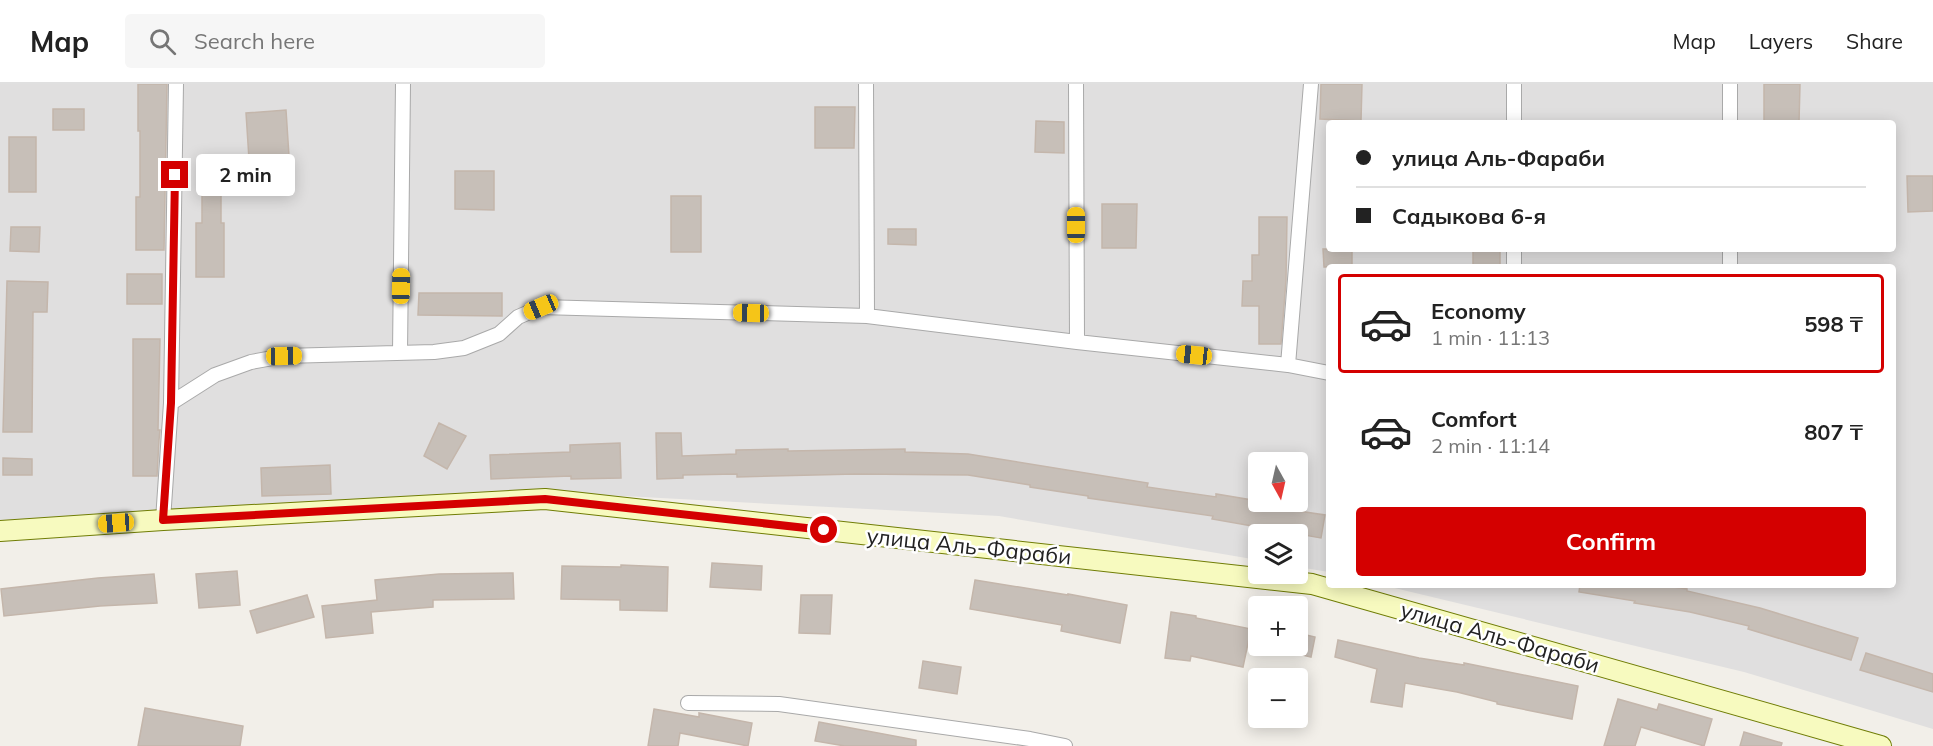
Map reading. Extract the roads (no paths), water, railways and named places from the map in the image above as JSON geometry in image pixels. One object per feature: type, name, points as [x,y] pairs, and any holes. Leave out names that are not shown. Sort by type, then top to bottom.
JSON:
[{"type":"main road","name":"улица Аль-Фараби","points":[[0,531],[545,499],[1312,584],[1881,746]]},
{"type":"street","points":[[163,520],[171,403],[176,84]]},
{"type":"street","points":[[400,353],[403,84]]},
{"type":"street","points":[[866,84],[867,316]]},
{"type":"street","points":[[1076,84],[1077,342]]},
{"type":"street","points":[[1288,365],[1311,84]]},
{"type":"street","points":[[1514,84],[1514,120]]},
{"type":"street","points":[[1730,84],[1730,120]]},
{"type":"street","points":[[171,403],[215,375],[251,362],[284,356],[434,352],[464,348],[499,334],[518,317],[541,307],[867,316],[1288,365],[1326,372]]},
{"type":"street","points":[[688,703],[779,704],[1030,739],[1065,746]]}]
